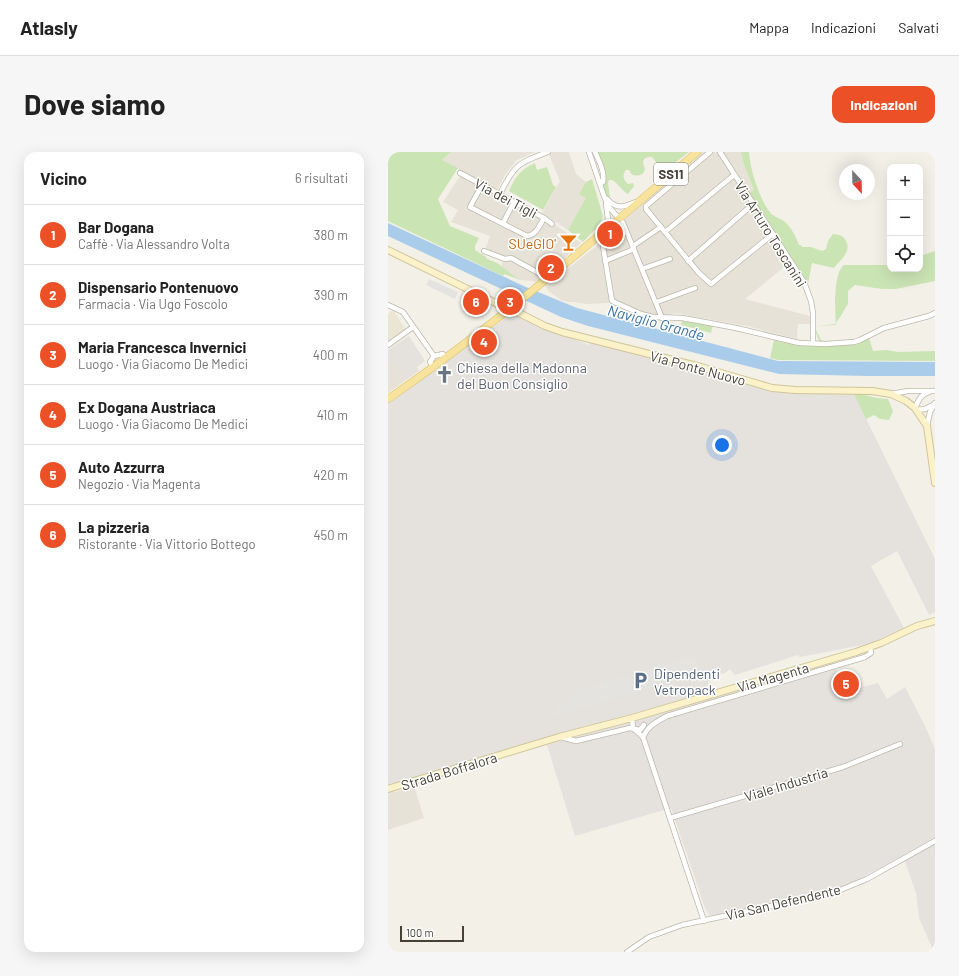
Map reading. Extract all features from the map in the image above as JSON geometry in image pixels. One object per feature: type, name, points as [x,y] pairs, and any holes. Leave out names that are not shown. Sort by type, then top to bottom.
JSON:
[{"type":"main road","name":"SS11","points":[[388,399],[446,358],[513,307],[697,152]]},
{"type":"street","points":[[500,194],[510,174],[518,165],[526,160],[548,152]]},
{"type":"street","points":[[589,152],[609,208],[623,223],[657,302],[662,318]]},
{"type":"street","points":[[595,152],[604,179],[604,182],[600,184]]},
{"type":"street","points":[[710,152],[646,206],[646,209],[688,261],[711,284],[773,234]]},
{"type":"street","name":"Via Arturo Toscanini","points":[[720,152],[804,282],[814,313],[813,343]]},
{"type":"street","points":[[676,170],[682,176]]},
{"type":"street","name":"Via dei Tigli","points":[[460,173],[544,218],[552,224]]},
{"type":"street","points":[[665,232],[734,175]]},
{"type":"street","points":[[482,185],[470,207],[529,236],[534,232],[544,218]]},
{"type":"street","points":[[604,196],[616,207],[619,218]]},
{"type":"street","points":[[604,196],[608,219],[602,233],[612,302],[641,314],[662,318],[682,318],[736,328],[799,343],[846,343],[860,340],[884,328],[935,313]]},
{"type":"street","points":[[616,207],[627,205],[644,197]]},
{"type":"street","points":[[503,223],[514,202]]},
{"type":"street","points":[[688,261],[753,204]]},
{"type":"street","points":[[605,261],[633,248],[661,227]]},
{"type":"street","name":"Via Ponte Nuovo","points":[[388,250],[504,308],[513,307],[545,326],[562,332],[701,367],[772,388],[795,390],[872,391],[891,394],[906,401],[916,409],[927,426]]},
{"type":"street","points":[[484,251],[505,259],[511,258],[548,278]]},
{"type":"street","points":[[642,269],[670,259]]},
{"type":"street","points":[[657,302],[695,288]]},
{"type":"street","points":[[388,305],[403,312],[434,356]]},
{"type":"street","points":[[388,345],[413,327]]},
{"type":"street","points":[[433,367],[430,362],[434,356],[443,354],[446,358]]},
{"type":"street","name":"Via Ponte Nuovo","points":[[891,394],[908,391],[934,391]]},
{"type":"street","name":"Via Ponte Nuovo","points":[[916,409],[920,397],[925,393],[934,391]]},
{"type":"street","points":[[916,409],[925,409],[935,403]]},
{"type":"street","points":[[935,403],[930,412],[927,426],[935,483]]},
{"type":"street","name":"Via Magenta","points":[[510,752],[870,648],[917,626],[935,621]]},
{"type":"street","name":"Via Magenta","points":[[559,737],[576,741],[630,728],[640,730],[667,716],[865,657],[871,653],[870,648]]},
{"type":"street","points":[[640,715],[646,727],[643,738]]},
{"type":"street","points":[[632,718],[633,728],[643,738],[704,921]]},
{"type":"street","name":"Viale Industria","points":[[670,818],[843,767],[900,744]]},
{"type":"street","name":"Strada Boffalora","points":[[388,789],[510,752]]},
{"type":"street","name":"Via San Defendente","points":[[627,952],[649,937],[682,925],[832,893],[867,879],[935,841]]},
{"type":"shaded area","points":[[451,152],[535,152],[517,160],[506,173],[497,190],[442,160]]},
{"type":"shaded area","points":[[548,152],[569,152],[576,174],[586,182],[579,194],[587,198],[568,230],[542,213],[560,181]]},
{"type":"shaded area","points":[[701,152],[741,152],[744,165],[754,190],[744,196],[789,263],[745,299],[810,316],[811,324],[798,324],[797,339],[747,326],[675,313],[666,316],[642,312],[614,301],[607,303],[586,304],[568,302],[561,300],[545,287],[605,239],[605,236]]},
{"type":"shaded area","points":[[460,176],[551,225],[553,223],[581,243],[536,283],[532,281],[520,280],[501,266],[505,257],[485,250],[490,236],[451,222],[458,210],[443,202]]},
{"type":"shaded area","points":[[429,279],[458,292],[455,299],[426,285]]},
{"type":"shaded area","points":[[393,310],[406,330],[388,342],[388,314]]},
{"type":"shaded area","points":[[514,314],[589,345],[590,342],[672,361],[747,383],[853,392],[935,559],[935,612],[929,615],[897,551],[871,566],[904,628],[868,644],[800,657],[798,655],[735,675],[730,669],[725,673],[712,676],[704,693],[388,785],[388,404],[510,315]]},
{"type":"shaded area","points":[[409,336],[425,361],[417,367],[419,371],[406,380],[388,359],[388,350]]},
{"type":"shaded area","points":[[388,359],[406,380],[388,393]]},
{"type":"shaded area","name":"Dipendenti Vetropack","points":[[692,657],[693,660],[698,662],[703,673],[554,716],[553,712],[555,709],[578,690]]},
{"type":"shaded area","points":[[834,662],[841,685],[857,680],[859,688],[878,683],[887,699],[905,687],[935,749],[935,952],[919,918],[916,893],[903,856],[838,890],[714,916],[709,915],[705,908],[671,808],[575,836],[547,745]]},
{"type":"shaded area","points":[[414,786],[424,818],[388,830],[388,792],[395,792]]},
{"type":"green space","points":[[388,152],[451,152],[442,160],[458,168],[438,199],[450,226],[479,238],[475,246],[475,250],[487,259],[497,263],[520,280],[504,274],[503,276],[388,221]]},
{"type":"green space","points":[[595,152],[689,152],[663,172],[652,157],[646,158],[643,164],[645,169],[642,174],[632,175],[629,170],[626,170],[625,172],[625,180],[628,184],[633,183],[634,186],[628,194],[614,181],[609,180],[610,197],[607,197],[603,189],[605,180]]},
{"type":"green space","points":[[741,152],[749,152],[756,183],[765,205],[772,214],[784,221],[789,226],[799,245],[822,251],[826,249],[828,241],[833,234],[844,238],[848,249],[834,268],[812,263],[807,284],[805,278],[747,193],[754,190],[744,165]]},
{"type":"green space","points":[[535,163],[537,170],[547,167],[553,185],[556,187],[543,210],[509,191],[519,174]]},
{"type":"green space","points":[[592,179],[603,216],[600,224],[583,242],[568,230],[586,198],[579,194],[586,182]]},
{"type":"green space","points":[[935,251],[935,281],[896,289],[882,289],[855,285],[848,291],[848,304],[836,325],[816,326],[836,324],[836,284],[840,269],[844,265],[887,265],[887,272],[923,272],[923,255]]},
{"type":"green space","points":[[935,311],[935,315],[930,318],[890,328],[869,338],[873,351],[935,351],[935,361],[778,360],[770,358],[774,340],[785,343],[820,344],[815,330],[816,326],[816,330],[821,340],[829,342],[853,340],[880,327]]},
{"type":"green space","points":[[682,320],[713,325],[711,333],[681,325]]},
{"type":"green space","points":[[853,392],[888,399],[893,411],[889,420],[880,419],[874,415],[866,419]]},
{"type":"water","points":[[388,223],[526,287],[577,308],[778,361],[935,362],[935,376],[779,374],[588,326],[561,317],[388,236]]},
{"type":"place","name":"Bar Dogana","points":[[610,234]]},
{"type":"place","name":"SUeGIO'","points":[[569,243]]},
{"type":"place","name":"Dispensario Pontenuovo","points":[[551,268]]},
{"type":"place","name":"La pizzeria","points":[[476,302]]},
{"type":"place","name":"Maria Francesca Invernici","points":[[510,302]]},
{"type":"place","name":"Ex Dogana Austriaca","points":[[484,342]]},
{"type":"place","name":"Chiesa della Madonna del Buon Consiglio","points":[[444,375]]},
{"type":"place","name":"Dipendenti Vetropack","points":[[641,681]]},
{"type":"place","name":"Auto Azzurra","points":[[846,684]]},
{"type":"water label","name":"Naviglio Grande","points":[[656,322]]}]
